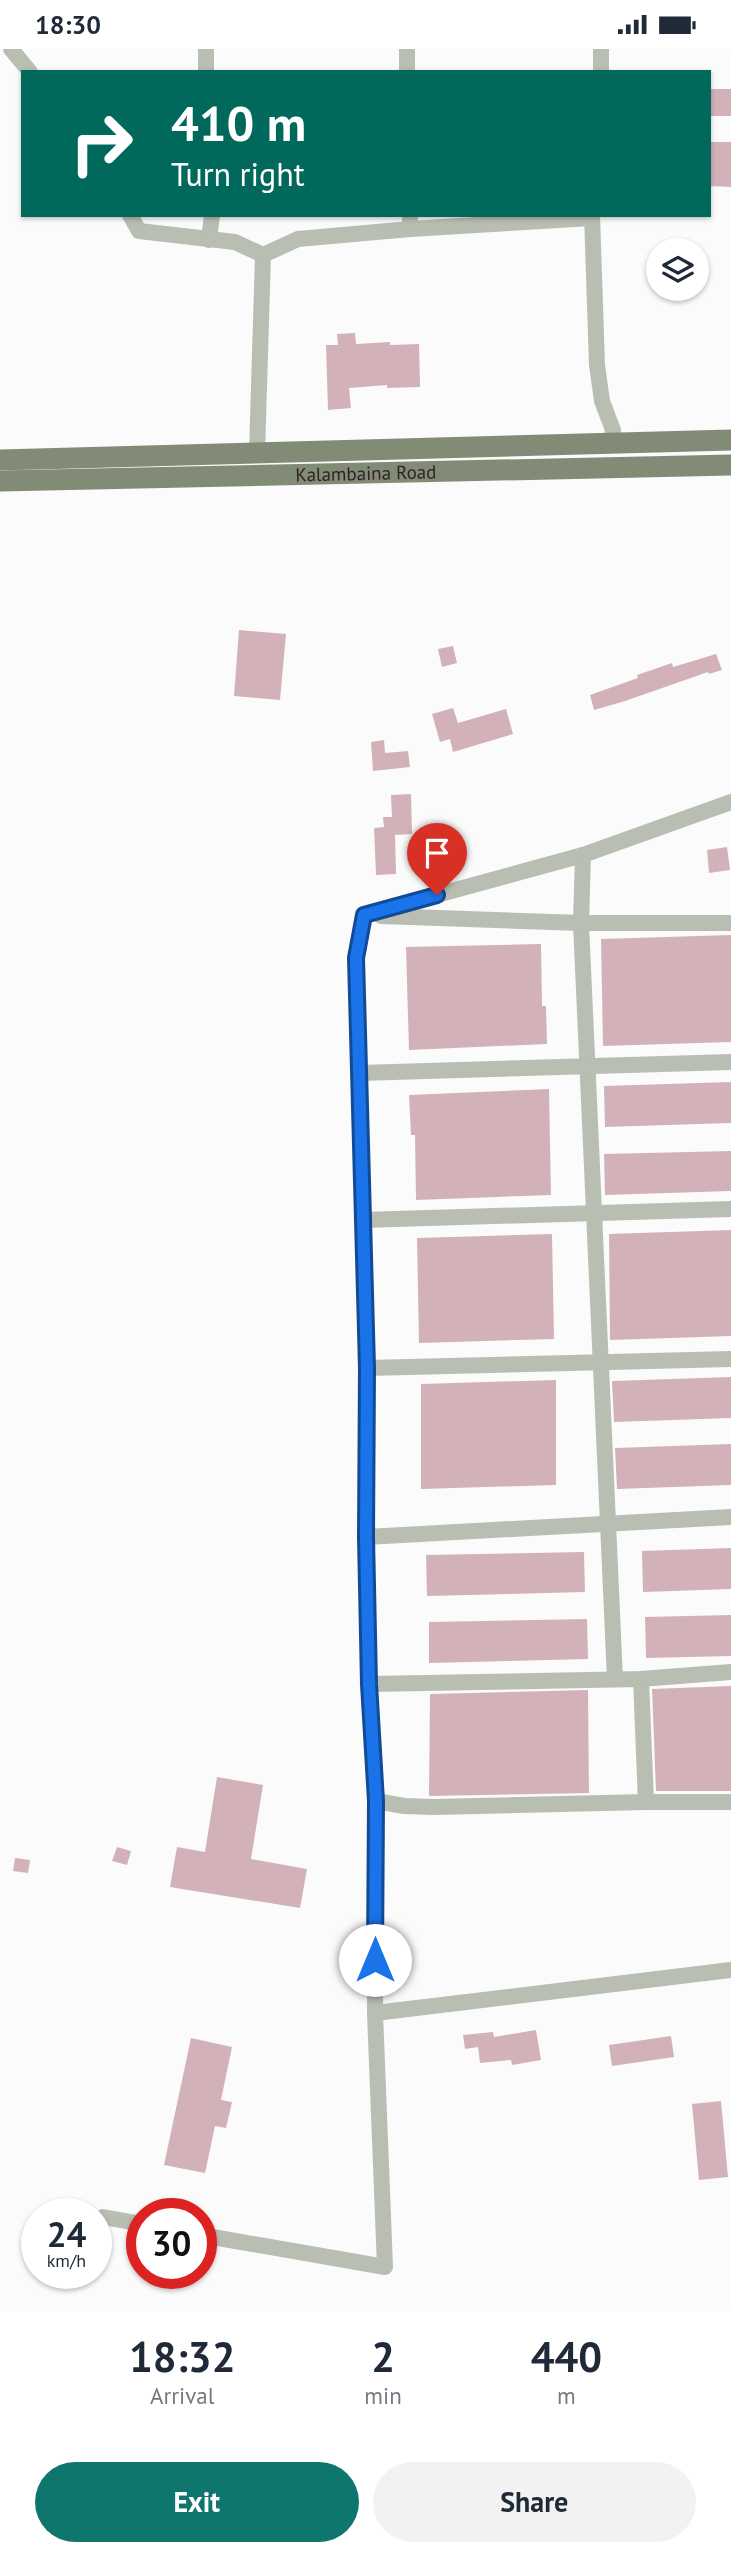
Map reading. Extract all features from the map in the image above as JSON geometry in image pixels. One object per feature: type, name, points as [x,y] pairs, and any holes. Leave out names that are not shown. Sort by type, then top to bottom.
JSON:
[{"type":"main road","points":[[0,460],[731,439]]},
{"type":"main road","name":"Kalambaina Road","points":[[0,481],[731,465]]},
{"type":"street","points":[[11,49],[28,70]]},
{"type":"street","points":[[206,49],[206,70]]},
{"type":"street","points":[[407,49],[407,70]]},
{"type":"street","points":[[601,49],[601,70]]},
{"type":"street","points":[[131,217],[139,231],[235,242],[262,255],[298,239],[410,222],[592,217],[597,365],[602,401],[613,430],[611,443]]},
{"type":"street","points":[[209,240],[212,217]]},
{"type":"street","points":[[257,453],[262,255]]},
{"type":"street","points":[[364,915],[583,855],[731,802]]},
{"type":"street","points":[[583,855],[581,923],[615,1679]]},
{"type":"street","points":[[364,915],[581,923],[731,923]]},
{"type":"street","points":[[217,2238],[386,2267],[375,2013],[376,1801],[369,1684],[367,1368],[356,958],[364,915]]},
{"type":"street","points":[[360,1073],[731,1062]]},
{"type":"street","points":[[362,1220],[731,1209]]},
{"type":"street","points":[[367,1368],[731,1359]]},
{"type":"street","points":[[366,1537],[731,1517]]},
{"type":"street","points":[[369,1684],[641,1679],[731,1672]]},
{"type":"street","points":[[641,1679],[646,1802]]},
{"type":"street","points":[[376,1801],[433,1807],[731,1802]]},
{"type":"street","points":[[375,2013],[731,1970]]},
{"type":"building","points":[[711,89],[731,89],[731,116],[711,116]]},
{"type":"building","points":[[711,142],[731,142],[731,187],[711,186]]},
{"type":"building","points":[[355,333],[356,344],[419,344],[420,387],[387,388],[387,385],[349,388],[351,408],[328,410],[326,345],[338,345],[337,334]]},
{"type":"building","points":[[239,630],[286,634],[280,700],[234,696]]},
{"type":"building","points":[[453,646],[457,663],[442,667],[438,649]]},
{"type":"building","points":[[716,654],[722,670],[709,674],[708,672],[594,710],[590,695],[672,663],[673,667]]},
{"type":"building","points":[[453,708],[458,723],[506,709],[513,734],[453,752],[450,739],[440,742],[432,714]]},
{"type":"building","points":[[384,740],[385,753],[408,751],[410,767],[373,771],[371,742]]},
{"type":"building","points":[[411,794],[412,834],[395,835],[396,874],[376,875],[374,828],[384,827],[383,817],[392,817],[391,795]]},
{"type":"building","points":[[727,847],[730,870],[709,873],[707,850]]},
{"type":"building","points":[[731,935],[731,1042],[603,1046],[601,939]]},
{"type":"building","points":[[541,944],[542,1006],[546,1006],[547,1044],[409,1050],[406,947]]},
{"type":"building","points":[[731,1082],[731,1123],[605,1127],[604,1086]]},
{"type":"building","points":[[549,1089],[551,1195],[416,1200],[415,1135],[411,1135],[409,1095]]},
{"type":"building","points":[[731,1151],[731,1191],[605,1195],[604,1154]]},
{"type":"building","points":[[731,1230],[731,1336],[610,1340],[609,1234]]},
{"type":"building","points":[[552,1234],[554,1339],[419,1343],[417,1238]]},
{"type":"building","points":[[731,1377],[731,1418],[614,1422],[612,1381]]},
{"type":"building","points":[[556,1380],[556,1485],[421,1489],[421,1384]]},
{"type":"building","points":[[731,1444],[731,1485],[617,1489],[615,1448]]},
{"type":"building","points":[[731,1548],[731,1589],[643,1592],[642,1551]]},
{"type":"building","points":[[584,1552],[585,1592],[427,1596],[426,1555]]},
{"type":"building","points":[[731,1615],[731,1656],[646,1658],[645,1617]]},
{"type":"building","points":[[587,1619],[588,1659],[429,1663],[429,1622]]},
{"type":"building","points":[[731,1686],[731,1791],[656,1791],[652,1689]]},
{"type":"building","points":[[588,1690],[589,1793],[429,1796],[430,1694]]},
{"type":"building","points":[[217,1777],[263,1785],[251,1859],[307,1869],[300,1908],[170,1887],[177,1847],[205,1852]]},
{"type":"building","points":[[117,1847],[131,1851],[127,1865],[112,1861]]},
{"type":"building","points":[[15,1858],[30,1860],[28,1873],[13,1871]]},
{"type":"building","points":[[536,2030],[541,2060],[512,2065],[511,2060],[480,2063],[478,2047],[465,2049],[463,2035],[493,2032],[494,2037]]},
{"type":"building","points":[[671,2036],[674,2057],[612,2066],[609,2045]]},
{"type":"building","points":[[191,2038],[232,2047],[221,2100],[232,2102],[226,2128],[215,2126],[205,2173],[164,2165]]},
{"type":"building","points":[[721,2101],[728,2177],[699,2180],[692,2104]]},
{"type":"route","points":[[375,1960],[376,1801],[369,1684],[367,1368],[356,958],[364,915],[437,895]]}]
